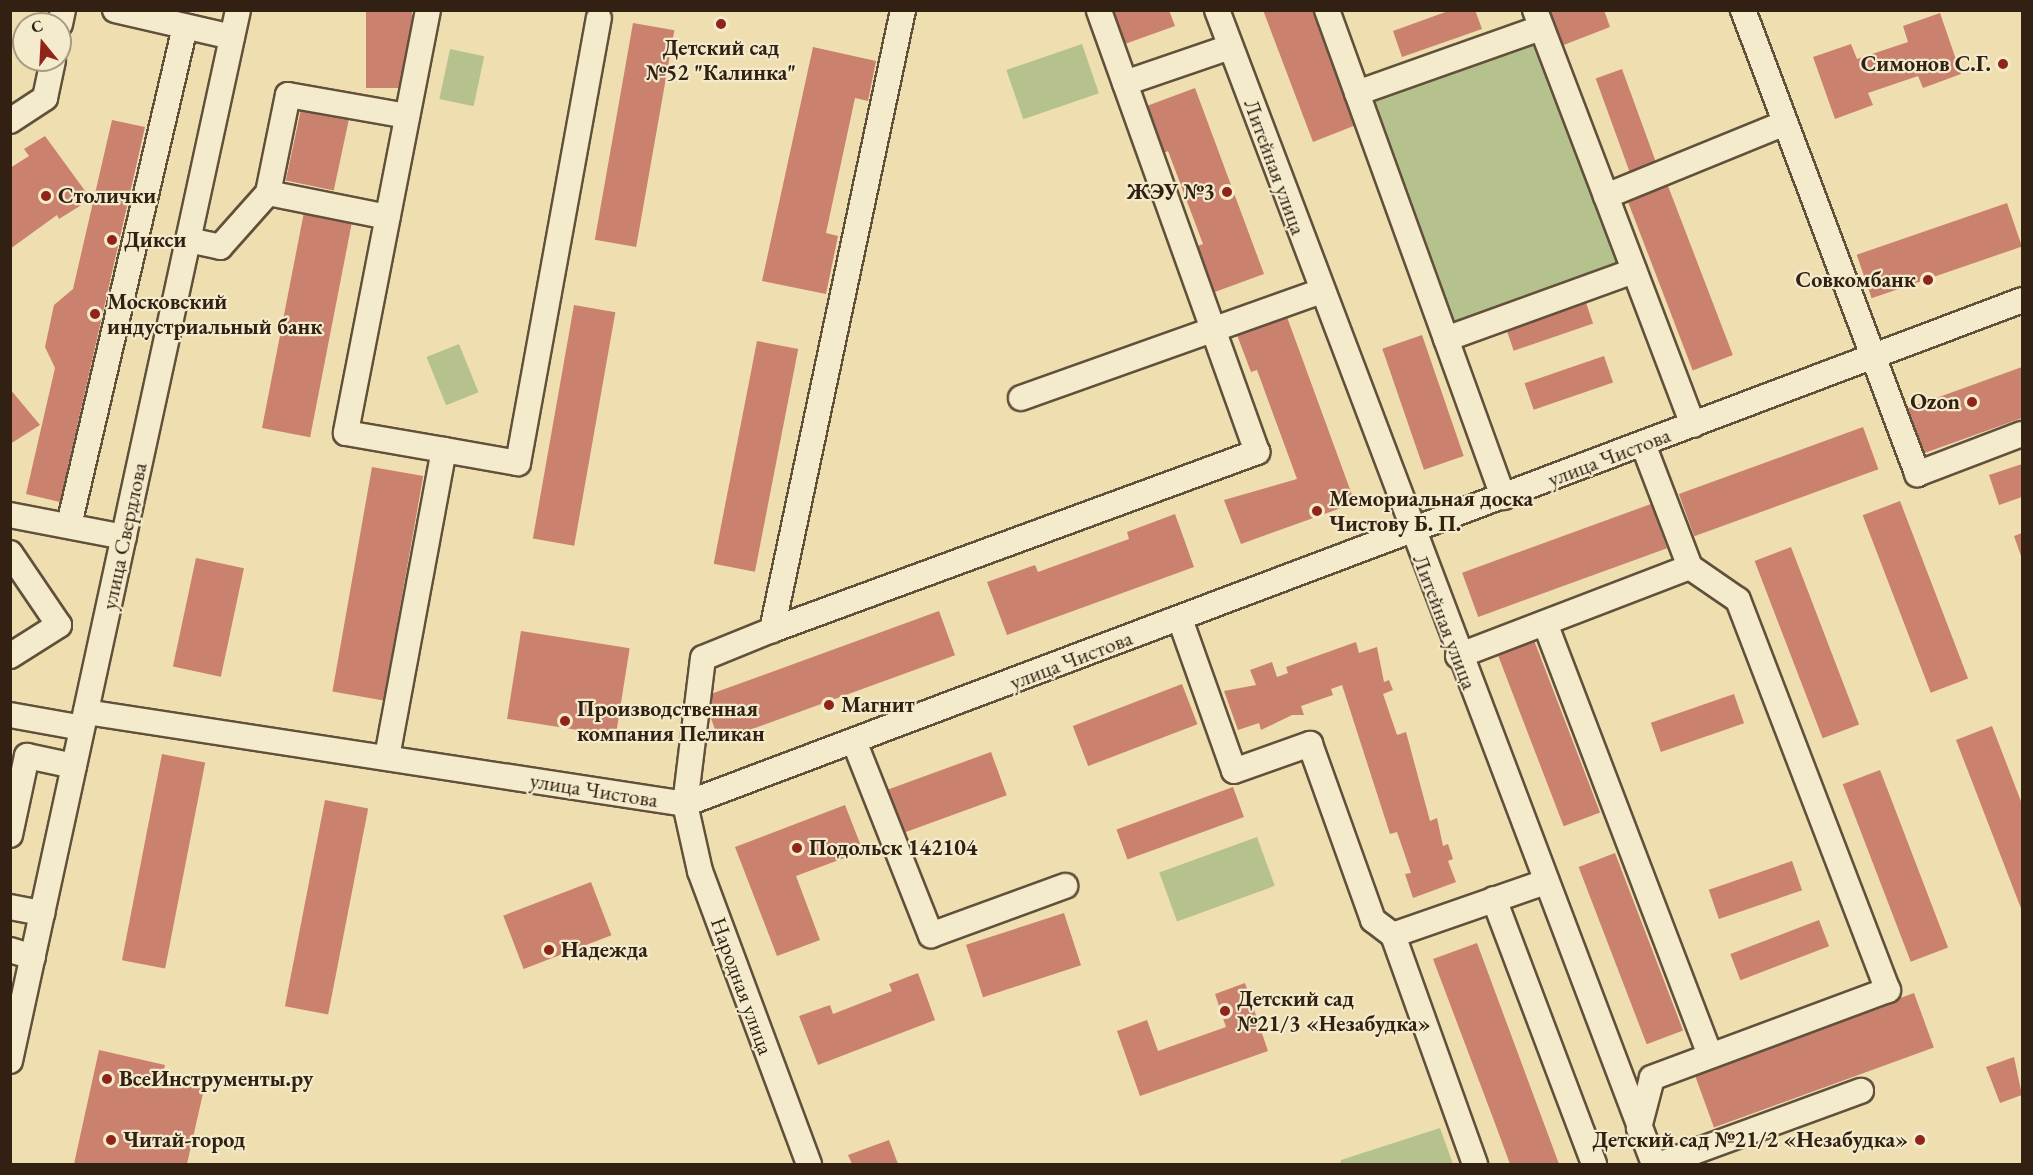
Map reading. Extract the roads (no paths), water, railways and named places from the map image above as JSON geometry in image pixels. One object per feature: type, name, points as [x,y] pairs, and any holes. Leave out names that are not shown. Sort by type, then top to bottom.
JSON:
[{"type":"street","points":[[115,10],[232,37]]},
{"type":"street","name":"улица Свердлова","points":[[10,1061],[22,953],[42,913],[238,10]]},
{"type":"street","points":[[428,10],[346,433],[518,462],[599,18]]},
{"type":"street","points":[[772,630],[903,10]]},
{"type":"street","points":[[772,630],[1257,452],[1099,10]]},
{"type":"street","name":"Литейная улица","points":[[1217,10],[1411,532],[1654,1164]]},
{"type":"street","points":[[1327,10],[1503,497]]},
{"type":"street","points":[[1743,10],[1917,474],[2022,434]]},
{"type":"street","points":[[1357,93],[1538,19],[1693,425]]},
{"type":"street","points":[[69,525],[185,27]]},
{"type":"street","points":[[1125,83],[1230,48]]},
{"type":"street","points":[[10,121],[45,98],[50,72]]},
{"type":"street","points":[[188,240],[220,247],[268,193],[288,95],[407,116]]},
{"type":"street","points":[[1606,196],[1785,123]]},
{"type":"street","points":[[268,193],[388,217]]},
{"type":"street","points":[[1446,339],[1634,271]]},
{"type":"street","points":[[1021,398],[1321,291]]},
{"type":"street","name":"улица Чистова","points":[[10,715],[84,720],[387,757],[685,804],[2022,300]]},
{"type":"street","points":[[1639,1128],[1652,1078],[1888,990],[1738,600],[1690,567],[1642,444]]},
{"type":"street","points":[[387,757],[444,450]]},
{"type":"street","points":[[10,515],[124,537]]},
{"type":"street","points":[[10,553],[59,625],[10,656]]},
{"type":"street","points":[[1458,656],[1690,567]]},
{"type":"street","points":[[1180,619],[1234,771],[1310,744],[1373,920],[1394,935],[1475,1164]]},
{"type":"street","points":[[1545,623],[1710,1056]]},
{"type":"street","name":"Народная улица","points":[[772,630],[703,658],[685,804],[700,871],[809,1164]]},
{"type":"street","points":[[854,741],[931,935],[1065,886]]},
{"type":"street","points":[[10,835],[27,756],[74,766]]},
{"type":"street","points":[[1394,935],[1545,882]]},
{"type":"street","points":[[1494,899],[1594,1164]]},
{"type":"street","points":[[10,907],[42,913]]},
{"type":"street","points":[[1661,1164],[1861,1091]]},
{"type":"place","name":"Детский сад №52 \"Калинка\"","points":[[721,24]]},
{"type":"place","name":"Симонов С.Г.","points":[[2003,64]]},
{"type":"place","name":"ЖЭУ №3","points":[[1227,192]]},
{"type":"place","name":"Столички","points":[[46,196]]},
{"type":"place","name":"Дикси","points":[[112,240]]},
{"type":"place","name":"Совкомбанк","points":[[1928,280]]},
{"type":"place","name":"Московский индустриальный банк","points":[[95,314]]},
{"type":"place","name":"Ozon","points":[[1972,402]]},
{"type":"place","name":"Мемориальная доска Чистову Б. П.","points":[[1317,511]]},
{"type":"place","name":"Магнит","points":[[829,705]]},
{"type":"place","name":"Производственная компания Пеликан","points":[[565,721]]},
{"type":"place","name":"Подольск 142104","points":[[797,848]]},
{"type":"place","name":"Надежда","points":[[549,950]]},
{"type":"place","name":"Детский сад №21/3 «Незабудка»","points":[[1225,1011]]},
{"type":"place","name":"ВсеИнструменты.ру","points":[[107,1079]]},
{"type":"place","name":"Читай-город","points":[[111,1140]]},
{"type":"place","name":"Детский сад №21/2 «Незабудка»","points":[[1920,1140]]}]
